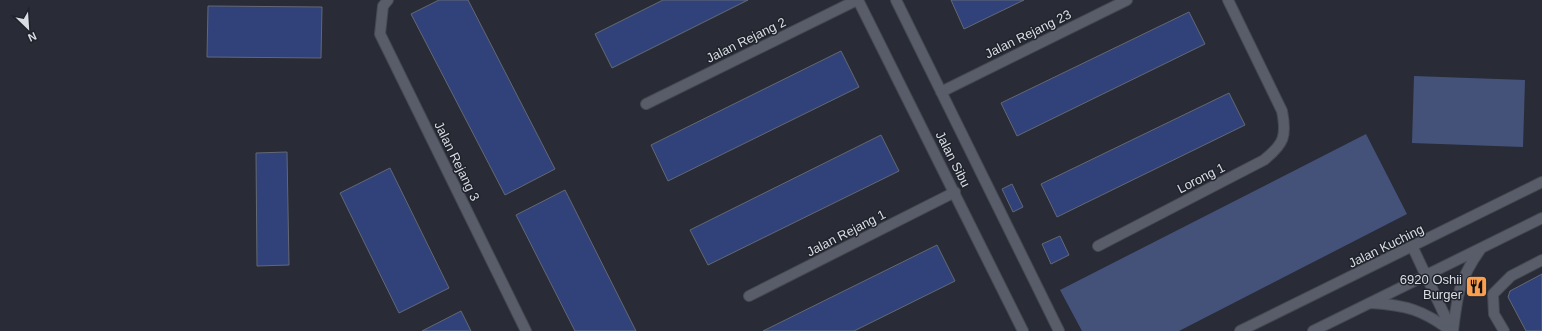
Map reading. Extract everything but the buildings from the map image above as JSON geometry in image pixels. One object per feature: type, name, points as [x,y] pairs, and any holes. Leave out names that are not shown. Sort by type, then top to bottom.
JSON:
[{"type":"street","name":"Jalan Rejang 3","points":[[388,0],[383,6],[380,34],[526,331]]},
{"type":"street","name":"Jalan Rejang 2","points":[[646,104],[858,0]]},
{"type":"street","name":"Jalan Sibu","points":[[858,0],[1023,331]]},
{"type":"street","name":"Jalan Sibu","points":[[896,0],[1059,331]]},
{"type":"street","name":"Jalan Rejang 23","points":[[941,92],[1127,0]]},
{"type":"street","name":"Lorong 1","points":[[1098,246],[1264,160],[1278,149],[1284,137],[1285,127],[1282,111],[1228,0]]},
{"type":"street","name":"Jalan Kuching","points":[[1240,331],[1413,248],[1542,182]]},
{"type":"street","name":"Jalan Rejang 1","points":[[749,296],[955,192]]},
{"type":"street","points":[[1314,331],[1542,218]]},
{"type":"street","points":[[1413,248],[1452,331]]},
{"type":"street","points":[[1452,331],[1459,287],[1468,267],[1482,248]]},
{"type":"street","points":[[1504,331],[1494,314],[1494,294],[1511,276],[1542,260]]},
{"type":"street","points":[[1370,303],[1392,304],[1411,308],[1432,317],[1452,331]]},
{"type":"shaded area","points":[[1414,76],[1525,80],[1523,147],[1412,143]]},
{"type":"shaded area","points":[[1366,134],[1407,214],[1179,331],[1082,331],[1060,290]]},
{"type":"place","name":"6920 Oshii Burger","points":[[1477,286]]}]
